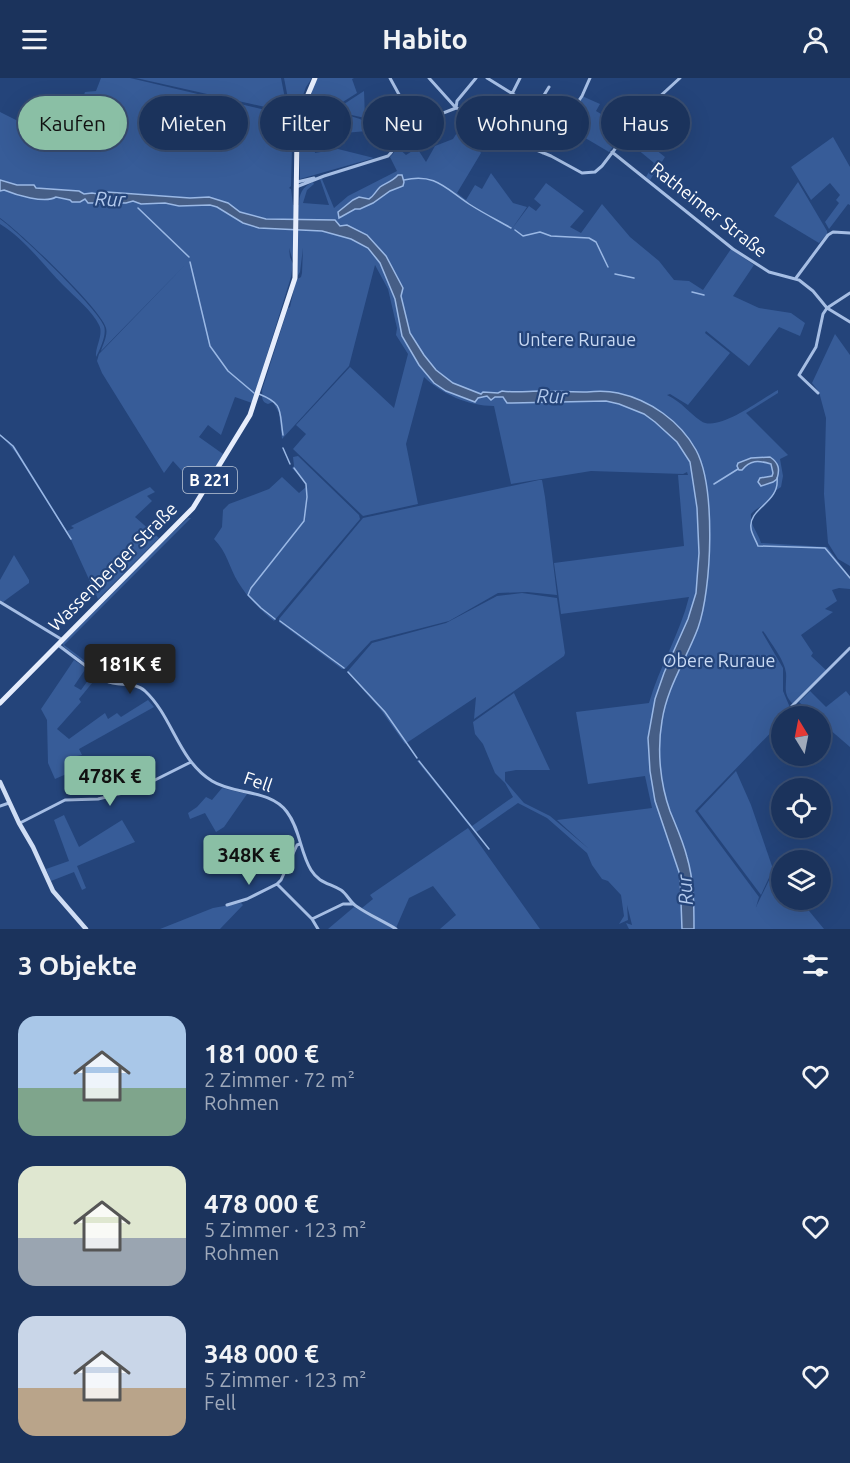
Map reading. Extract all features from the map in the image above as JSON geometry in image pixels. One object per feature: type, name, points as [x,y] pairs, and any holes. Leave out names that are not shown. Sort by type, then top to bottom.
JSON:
[{"type":"main road","name":"B 221","points":[[296,199],[298,126],[315,78]]},
{"type":"main road","name":"Wassenberger Straße","points":[[0,703],[193,508],[246,421],[295,278],[296,199]]},
{"type":"street","points":[[390,78],[400,96]]},
{"type":"street","points":[[429,78],[456,108],[444,113]]},
{"type":"street","points":[[461,96],[476,78]]},
{"type":"street","points":[[488,78],[515,96]]},
{"type":"street","points":[[512,94],[520,78]]},
{"type":"street","points":[[582,78],[589,80],[582,96]]},
{"type":"street","points":[[536,150],[576,171],[586,174],[599,169],[644,111],[680,78]]},
{"type":"street","points":[[544,96],[549,87]]},
{"type":"street","points":[[296,184],[388,156],[393,150]]},
{"type":"street","name":"Ratheimer Straße","points":[[612,152],[733,249],[769,272],[796,279],[813,291],[827,308],[850,322]]},
{"type":"street","points":[[296,184],[306,183],[316,178]]},
{"type":"street","points":[[296,199],[306,183]]},
{"type":"street","points":[[796,279],[806,262],[828,235],[833,232],[850,233]]},
{"type":"street","points":[[818,393],[799,375],[816,347],[823,314],[827,308],[850,293]]},
{"type":"street","name":"Fell","points":[[0,602],[59,642],[106,681],[112,684],[133,685],[144,690],[158,706],[191,762],[214,783],[262,796],[280,805],[296,828],[307,863],[316,878],[324,884],[340,889],[353,904],[396,929]]},
{"type":"street","points":[[792,706],[850,648]]},
{"type":"street","points":[[19,823],[65,800],[98,799],[135,790],[191,762]]},
{"type":"street","points":[[0,782],[53,891],[86,929]]},
{"type":"street","points":[[0,806],[9,803]]},
{"type":"street","points":[[227,905],[247,899],[277,884],[297,845],[300,844]]},
{"type":"street","points":[[277,884],[312,919],[318,929]]},
{"type":"street","points":[[343,904],[347,897]]},
{"type":"street","points":[[312,919],[343,904],[353,904]]},
{"type":"green space","points":[[101,78],[130,78],[206,96],[139,96],[139,150],[248,150],[248,106],[260,109],[260,150],[292,150],[291,186],[289,188],[293,205],[299,205],[302,191],[313,182],[314,184],[307,190],[303,203],[329,205],[320,179],[322,179],[334,208],[348,196],[397,171],[390,157],[396,150],[400,150],[406,155],[418,150],[426,162],[433,150],[444,150],[444,142],[453,139],[456,134],[456,150],[479,150],[481,153],[457,193],[466,200],[475,185],[482,189],[491,173],[513,203],[527,207],[511,230],[529,206],[536,211],[541,205],[534,199],[546,183],[584,211],[570,227],[581,233],[602,204],[630,237],[659,261],[674,280],[689,281],[703,290],[731,249],[754,265],[733,296],[759,308],[791,313],[805,323],[800,336],[779,327],[749,366],[706,331],[705,333],[730,353],[688,405],[670,394],[667,395],[701,421],[708,423],[728,419],[778,390],[778,393],[746,413],[788,455],[780,459],[783,476],[781,487],[775,491],[768,502],[751,514],[753,526],[761,543],[827,547],[850,577],[850,589],[832,590],[837,601],[825,609],[833,612],[801,635],[813,653],[811,656],[827,671],[793,704],[786,693],[786,673],[783,663],[762,632],[783,668],[783,691],[789,706],[771,706],[771,732],[695,811],[759,897],[756,907],[771,876],[771,910],[808,910],[824,929],[629,929],[626,923],[632,925],[627,905],[628,920],[619,924],[624,916],[621,895],[608,881],[602,879],[587,853],[547,818],[518,803],[475,833],[417,761],[472,826],[513,797],[505,783],[495,773],[483,744],[475,734],[473,722],[514,693],[550,770],[505,772],[505,781],[524,803],[550,816],[589,849],[557,820],[652,808],[645,776],[588,784],[576,712],[649,703],[689,597],[561,614],[554,563],[684,546],[678,475],[688,475],[687,472],[683,474],[591,471],[511,484],[494,406],[475,404],[456,398],[439,389],[424,377],[406,444],[418,504],[363,516],[293,449],[306,434],[296,425],[350,367],[394,408],[408,354],[396,335],[397,328],[388,289],[375,265],[349,366],[282,439],[279,413],[273,402],[268,404],[264,401],[262,390],[290,307],[296,280],[301,277],[302,273],[303,248],[300,272],[297,277],[298,248],[293,261],[289,248],[293,264],[291,277],[252,403],[235,397],[221,435],[208,425],[199,437],[223,454],[202,493],[173,461],[164,473],[102,373],[97,361],[99,354],[187,263],[101,351],[106,337],[106,328],[101,319],[58,271],[0,218],[0,112],[18,121],[18,150],[127,150],[127,96],[84,96],[85,92],[96,91]]},
{"type":"green space","points":[[136,78],[281,78],[284,96],[260,96],[260,106],[248,103],[248,96],[216,96]]},
{"type":"green space","points":[[284,78],[312,78],[303,96],[288,96]]},
{"type":"green space","points":[[318,78],[354,78],[352,79],[357,93],[351,97],[311,96]]},
{"type":"green space","points":[[364,91],[363,118],[351,115],[351,99]]},
{"type":"green space","points":[[589,99],[600,104],[596,111],[601,114],[601,147],[589,140]]},
{"type":"green space","points":[[351,116],[363,121],[363,131],[351,132]]},
{"type":"green space","points":[[833,137],[850,167],[850,205],[848,204],[829,229],[825,222],[839,203],[836,200],[840,195],[830,183],[811,200],[791,167]]},
{"type":"green space","points":[[299,150],[315,150],[315,153],[342,150],[374,158],[300,179]]},
{"type":"green space","points":[[638,150],[656,150],[665,157],[650,180],[646,177],[654,163]]},
{"type":"green space","points":[[798,182],[827,231],[819,243],[774,216]]},
{"type":"green space","points":[[0,219],[56,270],[98,317],[104,326],[105,334],[96,357],[100,329],[96,320],[26,245],[0,224]]},
{"type":"green space","points":[[835,334],[850,355],[850,566],[838,559],[828,543],[824,494],[826,418],[819,392],[812,383]]},
{"type":"green space","points":[[0,434],[15,447],[67,531],[74,528],[71,526],[150,487],[155,492],[147,496],[152,501],[135,517],[159,538],[98,599],[71,540],[16,453]]},
{"type":"green space","points":[[298,456],[359,515],[360,519],[274,621],[245,593],[222,549],[214,539],[222,527],[223,510],[229,504],[269,489],[282,477],[299,493],[306,487],[305,482],[292,468],[294,466],[293,457]]},
{"type":"green space","points":[[542,480],[545,497],[557,595],[527,592],[498,593],[449,621],[371,641],[345,669],[279,622],[279,619],[363,518]]},
{"type":"green space","points":[[188,518],[191,518],[64,645],[109,679],[122,684],[109,681],[64,647],[62,643],[139,564]]},
{"type":"green space","points":[[14,555],[29,583],[3,602],[0,600],[0,580]]},
{"type":"green space","points":[[522,593],[557,598],[564,656],[474,719],[476,697],[405,744],[381,710],[347,672],[372,643],[446,623],[497,596]]},
{"type":"green space","points":[[74,660],[86,668],[74,686],[81,690],[94,672],[97,677],[79,699],[81,702],[57,729],[69,739],[105,713],[108,719],[117,713],[121,717],[148,700],[154,707],[79,749],[82,755],[66,758],[71,772],[55,779],[48,763],[47,720],[41,709]]},
{"type":"green space","points":[[810,691],[825,706],[803,706],[799,702]]},
{"type":"green space","points":[[846,691],[850,696],[850,747],[831,731],[831,706],[827,706]]},
{"type":"green space","points":[[736,771],[751,805],[771,863],[771,873],[761,895],[698,811]]},
{"type":"green space","points":[[222,788],[247,794],[224,827],[216,832],[205,813],[190,819],[188,813],[206,797],[212,800]]},
{"type":"green space","points":[[64,815],[79,847],[122,820],[135,842],[77,866],[86,888],[82,890],[74,872],[51,881],[46,869],[69,861],[54,820]]},
{"type":"green space","points":[[468,828],[540,929],[440,929],[456,915],[433,886],[409,898],[396,928],[362,908],[373,899],[370,895]]},
{"type":"green space","points":[[241,903],[243,905],[220,929],[160,929],[213,908]]},
{"type":"green space","points":[[354,907],[390,927],[394,929],[328,929]]},
{"type":"water","points":[[398,175],[402,175],[403,186],[339,218],[338,212],[353,200],[359,197],[369,199],[380,187]]},
{"type":"water","name":"Rur","points":[[0,180],[17,185],[34,185],[36,188],[79,191],[84,194],[104,195],[107,192],[190,198],[209,197],[228,203],[240,212],[266,219],[335,220],[340,226],[347,225],[367,235],[386,256],[403,288],[401,296],[410,333],[436,370],[453,383],[481,394],[502,391],[618,393],[653,406],[682,430],[696,450],[707,488],[709,564],[703,611],[698,628],[672,685],[664,709],[660,732],[660,755],[667,800],[684,845],[691,875],[694,929],[682,929],[680,875],[655,801],[648,738],[655,699],[688,619],[696,593],[699,553],[697,508],[690,462],[677,442],[644,414],[606,401],[507,403],[503,397],[495,397],[491,400],[487,396],[478,398],[475,402],[446,391],[434,383],[419,365],[402,336],[395,299],[380,263],[368,248],[351,239],[322,231],[259,228],[243,223],[210,205],[179,206],[165,203],[141,204],[133,201],[88,203],[85,199],[72,202],[56,197],[45,200],[30,198],[4,190],[0,191]]},
{"type":"water","points":[[770,457],[778,466],[777,479],[761,486],[758,482],[760,478],[772,476],[771,464],[755,462],[748,464],[742,470],[739,470],[737,466],[738,463],[751,458]]},
{"type":"waterway","points":[[404,180],[415,178],[439,183],[474,207],[511,228]]},
{"type":"waterway","points":[[138,208],[189,257]]},
{"type":"waterway","points":[[515,230],[523,236],[540,232],[551,236],[589,238],[596,242],[608,267]]},
{"type":"waterway","points":[[190,262],[210,346],[228,371],[254,393]]},
{"type":"waterway","points":[[615,274],[634,278]]},
{"type":"waterway","points":[[692,292],[704,295]]},
{"type":"waterway","points":[[259,394],[277,405],[283,435]]},
{"type":"waterway","points":[[0,435],[13,446],[71,539]]},
{"type":"waterway","points":[[283,448],[290,464]]},
{"type":"waterway","points":[[275,619],[248,595],[251,588],[304,521],[306,484],[294,468]]},
{"type":"waterway","points":[[714,484],[738,469]]},
{"type":"waterway","points":[[777,478],[774,494],[751,521],[751,530],[758,546],[825,548],[850,578]]},
{"type":"waterway","points":[[280,621],[344,668]]},
{"type":"waterway","points":[[348,672],[385,712],[417,758]]},
{"type":"waterway","points":[[419,761],[489,849]]},
{"type":"park label","name":"Untere Ruraue","points":[[577,340]]},
{"type":"park label","name":"Obere Ruraue","points":[[719,661]]}]
